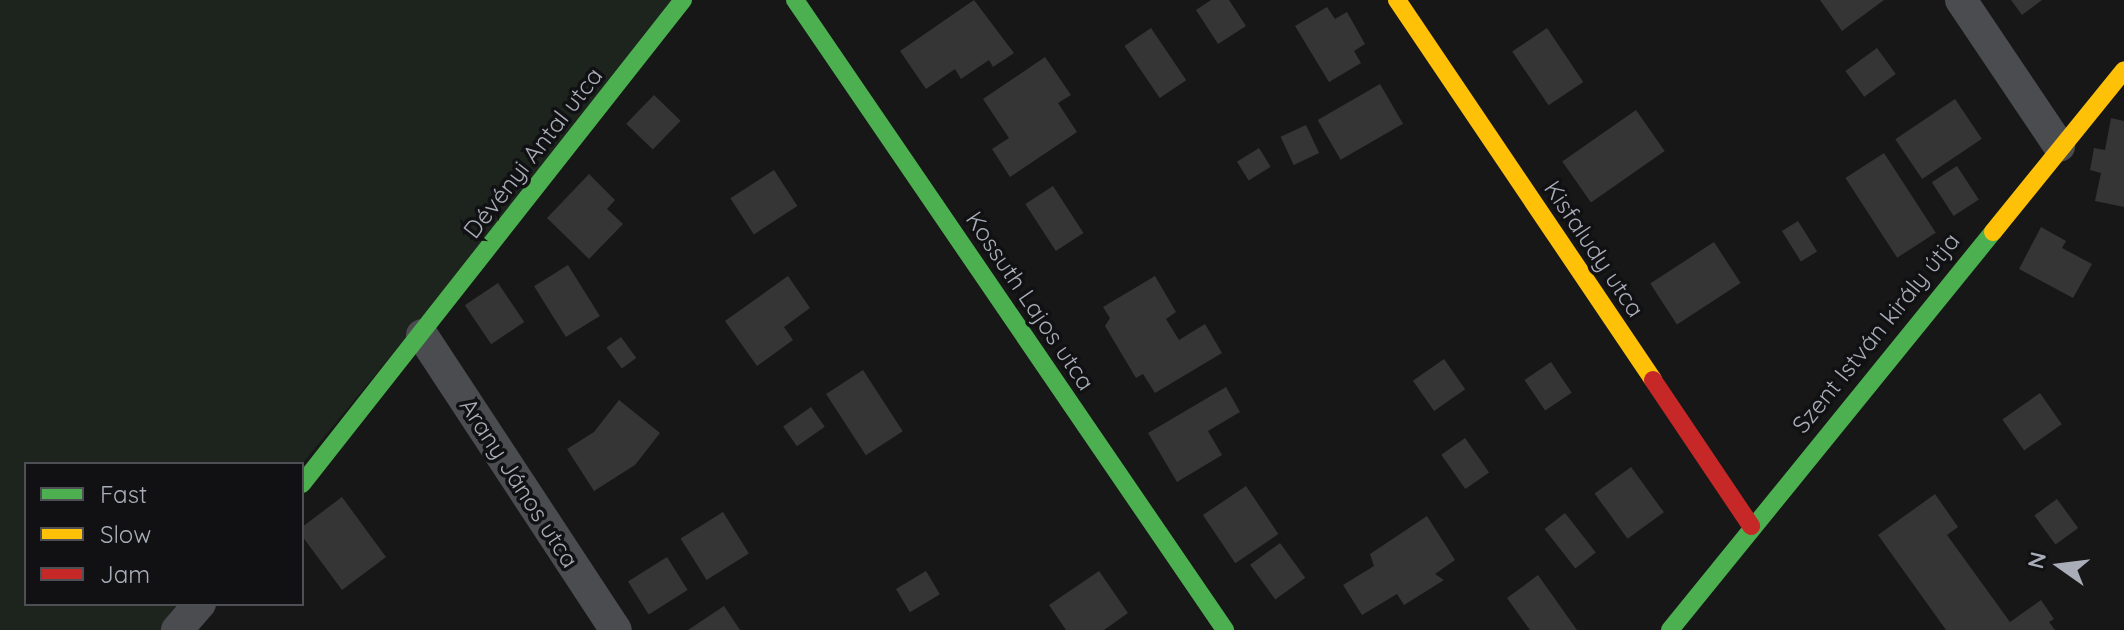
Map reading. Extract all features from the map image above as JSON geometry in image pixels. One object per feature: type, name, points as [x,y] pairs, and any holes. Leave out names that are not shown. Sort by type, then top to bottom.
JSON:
[{"type":"street","name":"Dévényi Antal utca","points":[[304,482],[683,0]]},
{"type":"street","name":"Kossuth Lajos utca","points":[[795,0],[1225,630]]},
{"type":"street","name":"Kisfaludy utca","points":[[1397,0],[1751,526]]},
{"type":"street","points":[[1961,0],[2059,146]]},
{"type":"street","name":"Szent István király útja","points":[[1670,630],[2059,146],[2124,70]]},
{"type":"street","name":"Arany János utca","points":[[422,335],[616,630]]},
{"type":"street","points":[[177,630],[198,606]]},
{"type":"shaded area","points":[[0,0],[683,0],[304,462],[24,462],[24,606],[193,606],[173,630],[0,630]]},
{"type":"building","points":[[974,0],[1014,53],[993,67],[989,60],[961,79],[955,69],[926,89],[900,51]]},
{"type":"building","points":[[1211,0],[1229,0],[1246,26],[1218,44],[1196,10]]},
{"type":"building","points":[[1820,0],[1884,0],[1842,31]]},
{"type":"building","points":[[2011,0],[2042,0],[2022,15]]},
{"type":"building","points":[[1327,7],[1335,19],[1347,12],[1365,44],[1354,51],[1361,63],[1329,82],[1295,26]]},
{"type":"building","points":[[1151,28],[1186,80],[1160,98],[1124,46]]},
{"type":"building","points":[[1547,28],[1583,82],[1549,105],[1512,51]]},
{"type":"building","points":[[1877,48],[1896,74],[1864,97],[1845,71]]},
{"type":"building","points":[[1045,57],[1071,95],[1058,103],[1077,132],[1010,177],[992,149],[1009,138],[983,99]]},
{"type":"building","points":[[1380,84],[1403,124],[1341,160],[1318,120]]},
{"type":"building","points":[[654,95],[681,121],[653,149],[626,124]]},
{"type":"building","points":[[1955,99],[1982,139],[1922,179],[1895,139]]},
{"type":"building","points":[[1636,110],[1665,151],[1591,203],[1562,162]]},
{"type":"building","points":[[2111,118],[2124,121],[2124,207],[2095,201],[2101,173],[2090,170],[2094,148],[2105,150]]},
{"type":"building","points":[[1306,125],[1319,153],[1294,165],[1281,137]]},
{"type":"building","points":[[1259,148],[1271,167],[1249,180],[1237,162]]},
{"type":"building","points":[[1884,153],[1936,233],[1897,258],[1845,178]]},
{"type":"building","points":[[1957,166],[1979,200],[1954,216],[1932,182]]},
{"type":"building","points":[[774,170],[797,206],[754,234],[730,198]]},
{"type":"building","points":[[589,174],[615,200],[607,209],[623,224],[589,259],[547,218]]},
{"type":"building","points":[[1053,186],[1083,233],[1056,251],[1025,204]]},
{"type":"building","points":[[1798,221],[1817,252],[1801,262],[1782,231]]},
{"type":"building","points":[[2041,227],[2066,241],[2062,248],[2092,264],[2073,298],[2019,269]]},
{"type":"building","points":[[1714,242],[1741,283],[1677,324],[1650,283]]},
{"type":"building","points":[[568,265],[600,316],[566,337],[534,286]]},
{"type":"building","points":[[788,276],[810,308],[784,327],[793,340],[757,366],[725,321]]},
{"type":"building","points":[[1155,276],[1176,312],[1166,319],[1179,340],[1205,324],[1222,353],[1155,393],[1143,374],[1136,378],[1105,326],[1110,318],[1103,307]]},
{"type":"building","points":[[498,283],[524,322],[491,344],[465,305]]},
{"type":"building","points":[[621,337],[636,358],[622,369],[606,348]]},
{"type":"building","points":[[1444,359],[1465,389],[1434,411],[1413,381]]},
{"type":"building","points":[[1551,362],[1572,393],[1545,411],[1524,380]]},
{"type":"building","points":[[863,370],[903,431],[866,455],[826,394]]},
{"type":"building","points":[[1226,387],[1240,412],[1208,431],[1222,455],[1177,482],[1148,433]]},
{"type":"building","points":[[2040,393],[2062,424],[2024,451],[2002,419]]},
{"type":"building","points":[[619,400],[660,433],[635,465],[594,491],[567,449],[594,432]]},
{"type":"building","points":[[811,407],[825,427],[797,446],[783,427]]},
{"type":"building","points":[[1465,438],[1489,472],[1465,489],[1441,455]]},
{"type":"building","points":[[1631,467],[1664,512],[1628,539],[1595,493]]},
{"type":"building","points":[[1246,486],[1278,534],[1235,563],[1203,515]]},
{"type":"building","points":[[1935,494],[1958,527],[1947,535],[2010,622],[2041,600],[2054,619],[2049,622],[2055,630],[1946,630],[1878,535]]},
{"type":"building","points":[[342,497],[386,557],[342,590],[304,539],[304,526]]},
{"type":"building","points":[[2057,499],[2078,528],[2056,545],[2034,515]]},
{"type":"building","points":[[723,512],[749,554],[707,580],[681,538]]},
{"type":"building","points":[[1565,513],[1596,552],[1575,568],[1545,529]]},
{"type":"building","points":[[1427,516],[1455,560],[1435,574],[1444,580],[1404,605],[1397,594],[1362,615],[1343,585],[1374,566],[1370,554]]},
{"type":"building","points":[[1280,543],[1305,578],[1275,600],[1250,565]]},
{"type":"building","points":[[667,557],[688,590],[649,614],[628,581]]},
{"type":"building","points":[[926,571],[940,594],[910,612],[896,589]]},
{"type":"building","points":[[1099,571],[1128,613],[1104,630],[1066,630],[1049,605]]},
{"type":"building","points":[[1538,575],[1577,630],[1530,630],[1507,598]]},
{"type":"building","points":[[724,606],[740,630],[688,630]]},
{"type":"traffic: fast","points":[[304,481],[683,0]]},
{"type":"traffic: fast","points":[[795,0],[1225,630]]},
{"type":"traffic: fast","points":[[1670,630],[1993,232]]},
{"type":"traffic: slow","points":[[1397,0],[1653,380]]},
{"type":"traffic: slow","points":[[1993,232],[2124,70]]},
{"type":"traffic: jam","points":[[1653,380],[1751,526]]}]
